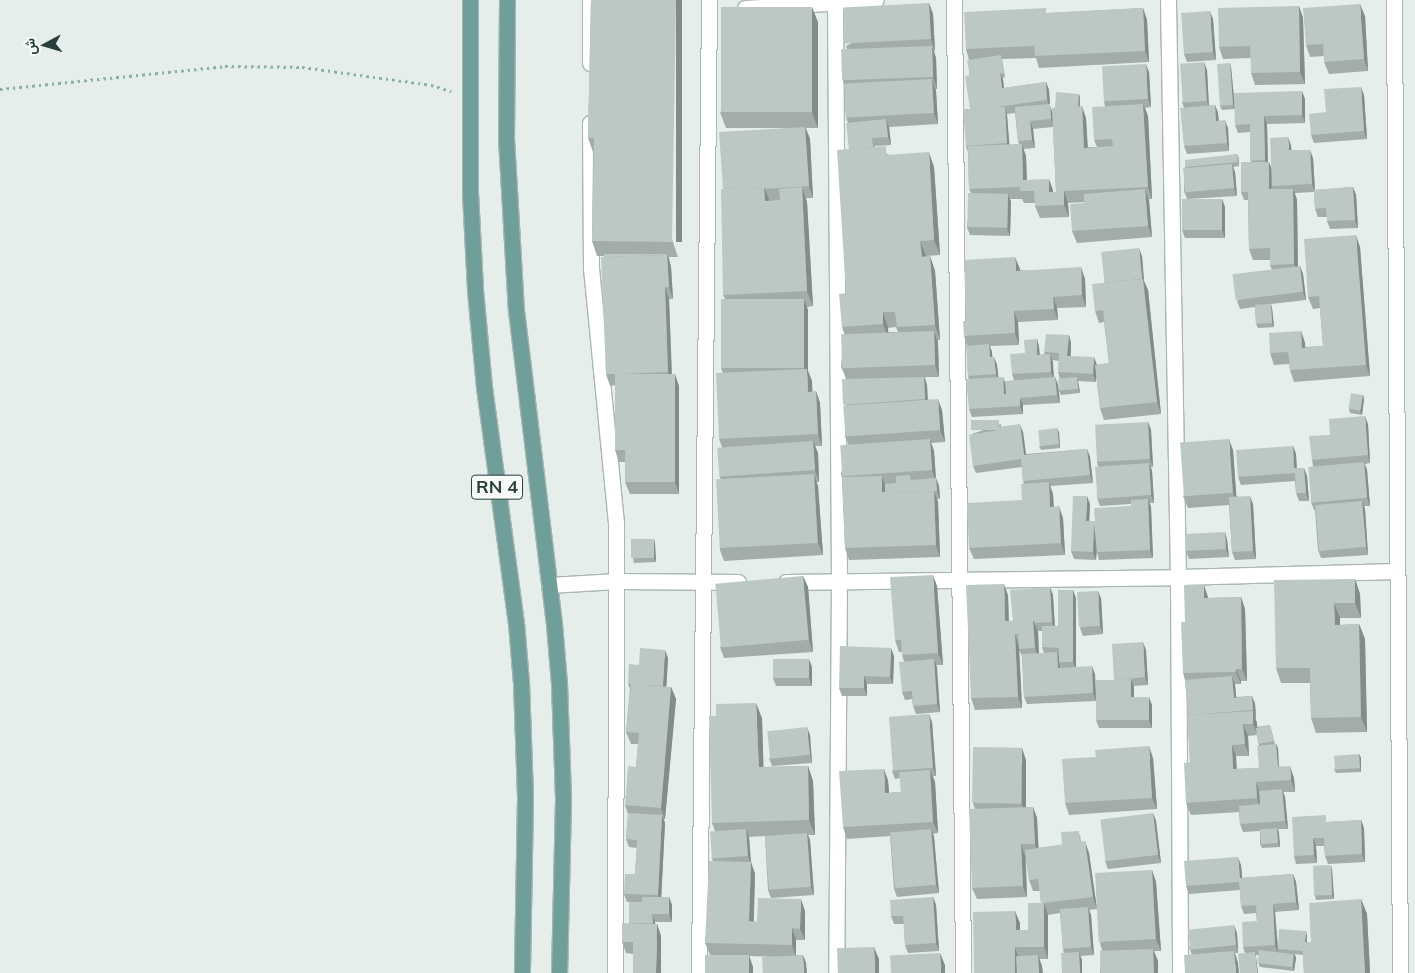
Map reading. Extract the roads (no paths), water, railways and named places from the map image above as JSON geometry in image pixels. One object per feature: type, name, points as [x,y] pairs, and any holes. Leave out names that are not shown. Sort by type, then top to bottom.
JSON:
[{"type":"main road","name":"RN 4","points":[[470,0],[468,96],[470,193],[477,310],[484,387],[516,623],[521,682],[526,798],[522,973]]},
{"type":"main road","name":"RN 4","points":[[507,0],[506,138],[513,272],[525,396],[550,585],[559,683],[562,742],[560,973]]},
{"type":"street","points":[[590,0],[590,79]]},
{"type":"street","points":[[699,973],[705,582],[709,5],[835,3],[876,0]]},
{"type":"street","points":[[954,0],[959,326],[958,581],[963,973]]},
{"type":"street","points":[[1168,0],[1178,577],[1180,973]]},
{"type":"street","points":[[1394,0],[1400,973]]},
{"type":"street","points":[[835,3],[839,581],[836,973]]},
{"type":"street","points":[[590,109],[591,268],[616,524],[615,973]]},
{"type":"street","points":[[772,582],[958,581],[1397,571]]},
{"type":"street","points":[[550,585],[617,581],[752,582]]}]
